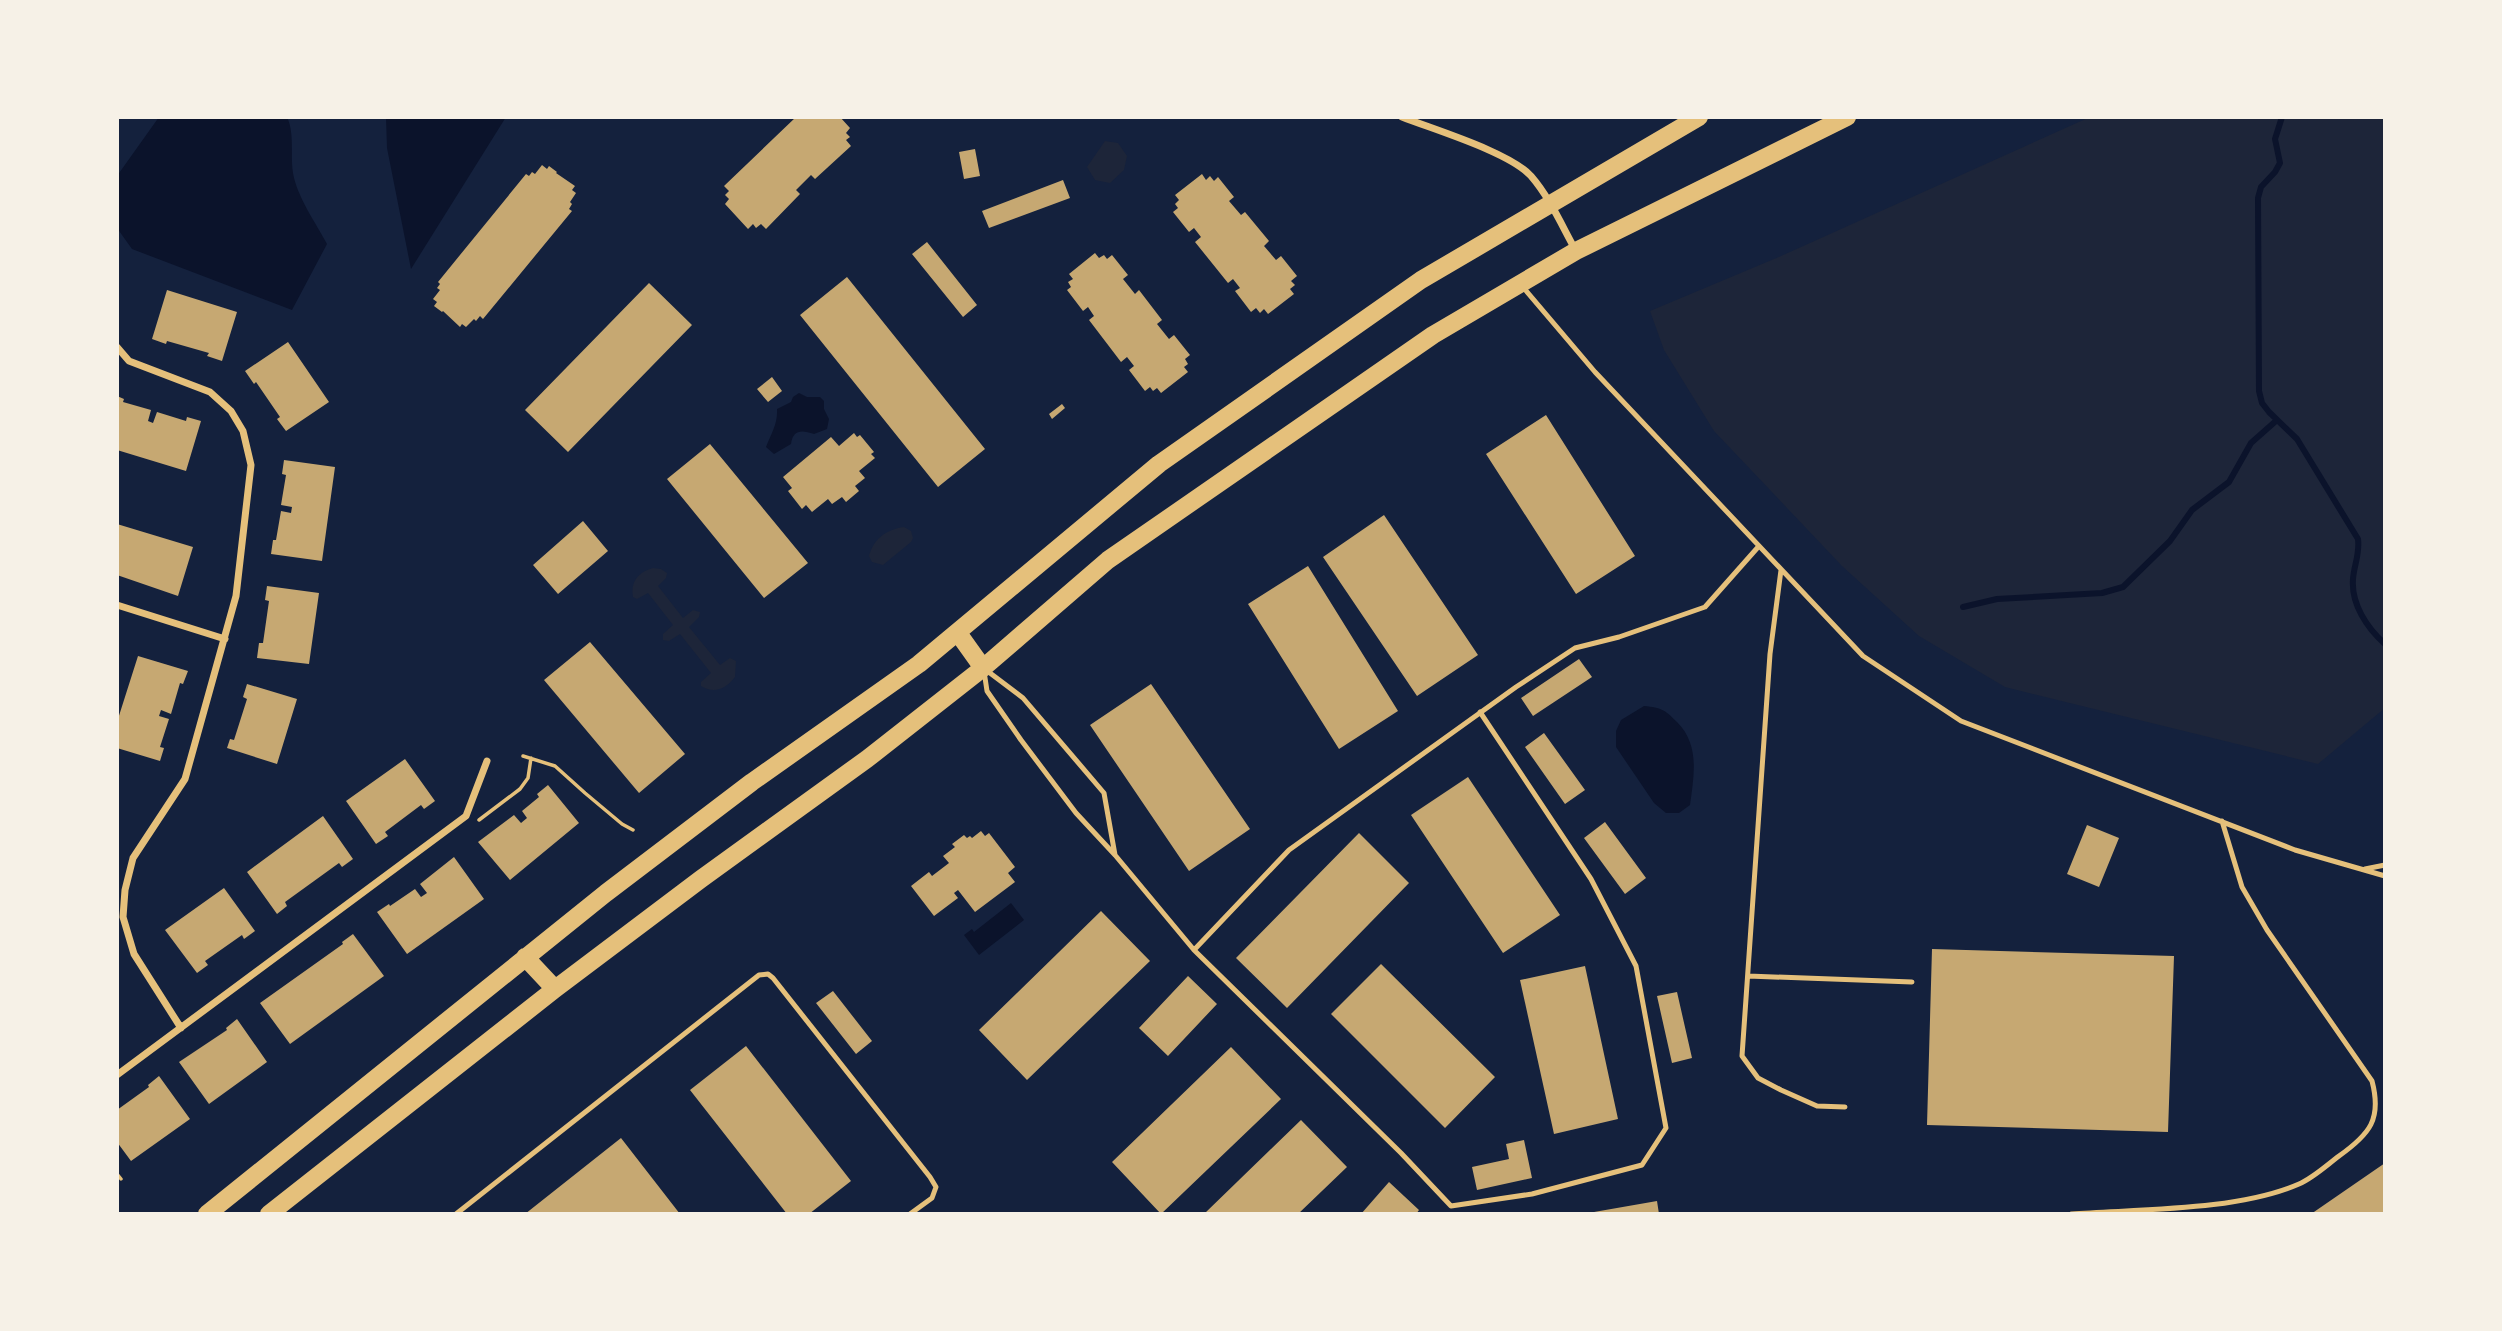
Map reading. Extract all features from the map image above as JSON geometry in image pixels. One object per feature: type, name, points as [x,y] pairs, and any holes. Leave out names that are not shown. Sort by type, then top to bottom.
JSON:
[{"type":"main road","points":[[207,1214],[525,957],[752,782],[919,664],[1159,464],[1421,280],[1699,117]]},
{"type":"main road","points":[[269,1214],[555,989],[867,759],[984,668],[1108,560],[1433,335],[1576,251],[1847,117]]},
{"type":"main road","points":[[958,633],[984,668]]},
{"type":"main road","points":[[525,957],[555,989]]},
{"type":"street","points":[[1402,117],[1503,156],[1521,168],[1549,203],[1576,251]]},
{"type":"street","points":[[117,347],[129,361],[210,392],[231,411],[243,431],[251,465],[236,596],[185,779],[133,858],[125,890],[123,917],[134,954],[181,1028]]},
{"type":"street","points":[[117,605],[225,639]]},
{"type":"street","points":[[117,1075],[466,816],[487,761]]},
{"type":"lane","points":[[1426,126],[1430,117]]},
{"type":"lane","points":[[1520,284],[1595,372],[1863,656],[1961,721],[2295,850],[2385,876]]},
{"type":"lane","points":[[1194,950],[1289,850],[1480,712],[1575,648],[1619,637],[1705,607],[1759,546]]},
{"type":"lane","points":[[1782,570],[1770,654],[1742,1056],[1758,1078],[1817,1106],[1845,1107]]},
{"type":"lane","points":[[984,668],[987,691],[1021,740],[1076,813],[1115,855],[1194,950],[1401,1153],[1451,1206],[1532,1194],[1643,1165],[1666,1128],[1636,966],[1591,879],[1480,712]]},
{"type":"lane","points":[[984,668],[1023,698],[1104,793],[1115,855]]},
{"type":"lane","points":[[2071,1214],[2258,1198],[2302,1183],[2355,1145],[2374,1122],[2377,1101],[2372,1081],[2267,930],[2248,898],[2242,887],[2222,821]]},
{"type":"lane","points":[[2362,869],[2385,865]]},
{"type":"lane","points":[[456,1214],[759,975],[768,974],[936,1186],[932,1198],[910,1214]]},
{"type":"lane","points":[[1748,976],[1912,982]]},
{"type":"path","points":[[523,756],[555,766],[622,824],[634,830]]},
{"type":"path","points":[[117,1174],[121,1179]]},
{"type":"shaded area","points":[[159,117],[287,117],[291,130],[295,182],[327,244],[292,310],[132,249],[117,228],[117,176]]},
{"type":"shaded area","points":[[386,117],[506,117],[411,269],[387,148]]},
{"type":"shaded area","points":[[2090,117],[2385,117],[2385,708],[2318,764],[2005,687],[1919,636],[1842,566],[1714,431],[1664,350],[1650,311],[1781,256]]},
{"type":"shaded area","points":[[1105,141],[1118,143],[1127,156],[1124,170],[1110,183],[1095,180],[1087,167]]},
{"type":"shaded area","points":[[799,393],[807,397],[820,397],[824,401],[824,409],[829,419],[827,429],[814,434],[796,433],[791,444],[774,454],[766,447],[775,424],[777,409],[791,402]]},
{"type":"shaded area","points":[[904,527],[911,531],[911,542],[883,565],[872,562],[869,556],[878,540],[892,530]]},
{"type":"shaded area","points":[[653,568],[667,573],[658,586],[683,618],[693,610],[700,612],[699,617],[689,627],[720,665],[730,658],[736,661],[735,677],[728,685],[715,690],[701,686],[701,682],[711,673],[680,634],[669,641],[663,640],[663,634],[673,625],[648,593],[637,599],[633,597],[633,586],[637,578]]},
{"type":"shaded area","points":[[1644,706],[1666,712],[1677,722],[1689,740],[1694,761],[1690,805],[1679,813],[1666,813],[1654,803],[1616,747],[1616,731],[1621,720]]},
{"type":"shaded area","points":[[1011,903],[1024,920],[979,955],[964,935],[972,929],[974,932]]},
{"type":"building","points":[[796,117],[840,117],[850,128],[846,133],[850,137],[846,140],[851,146],[815,179],[811,175],[796,190],[800,194],[766,229],[761,224],[756,228],[753,224],[748,229],[725,204],[729,199],[725,195],[729,191],[724,186]]},
{"type":"building","points":[[975,149],[980,176],[964,179],[959,152]]},
{"type":"building","points":[[542,165],[547,169],[549,166],[575,186],[572,190],[576,193],[569,209],[572,211],[483,319],[480,316],[466,327],[462,324],[460,327],[434,306],[437,302],[433,299],[440,290],[437,288],[440,284],[438,282],[526,174],[535,174]]},
{"type":"building","points":[[1202,174],[1206,180],[1210,176],[1214,181],[1218,177],[1234,197],[1229,201],[1241,215],[1245,212],[1269,241],[1264,246],[1276,260],[1281,256],[1297,276],[1291,281],[1295,285],[1290,289],[1294,294],[1268,314],[1264,309],[1260,313],[1256,308],[1251,312],[1235,291],[1240,288],[1233,279],[1228,283],[1195,242],[1201,237],[1194,228],[1189,232],[1173,212],[1178,208],[1175,204],[1179,200],[1175,195]]},
{"type":"building","points":[[1063,180],[1070,198],[989,228],[982,211]]},
{"type":"building","points":[[927,242],[977,305],[963,317],[912,254]]},
{"type":"building","points":[[1095,253],[1099,258],[1104,255],[1107,259],[1112,255],[1128,275],[1123,279],[1135,294],[1139,290],[1162,320],[1157,324],[1169,339],[1174,335],[1190,355],[1185,359],[1188,364],[1184,367],[1188,372],[1161,393],[1157,388],[1153,391],[1150,387],[1145,391],[1129,370],[1134,366],[1127,357],[1121,362],[1089,320],[1094,316],[1088,307],[1083,311],[1067,290],[1071,287],[1068,282],[1073,279],[1069,274]]},
{"type":"building","points":[[847,277],[985,449],[938,487],[800,315]]},
{"type":"building","points":[[649,283],[692,325],[568,452],[525,410]]},
{"type":"building","points":[[167,290],[237,312],[222,361],[207,356],[209,353],[152,339]]},
{"type":"building","points":[[288,342],[329,402],[286,431],[277,419],[280,417],[245,371]]},
{"type":"building","points":[[772,377],[782,391],[768,402],[757,389]]},
{"type":"building","points":[[117,396],[124,399],[123,402],[151,410],[148,421],[153,423],[157,412],[186,421],[187,417],[201,421],[186,471],[117,450]]},
{"type":"building","points":[[1062,404],[1065,408],[1052,419],[1049,414]]},
{"type":"building","points":[[1546,415],[1635,556],[1576,594],[1486,454]]},
{"type":"building","points":[[854,433],[857,437],[860,435],[874,452],[871,454],[875,458],[859,471],[865,478],[855,486],[859,491],[846,502],[842,497],[832,504],[828,499],[812,512],[806,505],[802,509],[788,491],[792,488],[783,477],[831,437],[839,446]]},
{"type":"building","points":[[710,444],[808,563],[764,598],[667,479]]},
{"type":"building","points":[[284,460],[335,467],[322,561],[271,554],[281,511],[291,513],[292,507],[281,505],[286,475],[282,474]]},
{"type":"building","points":[[1384,515],[1478,655],[1417,696],[1323,557]]},
{"type":"building","points":[[583,521],[608,551],[558,594],[533,565]]},
{"type":"building","points":[[117,524],[193,547],[178,596],[117,575]]},
{"type":"building","points":[[1308,566],[1398,711],[1339,749],[1248,604]]},
{"type":"building","points":[[267,586],[319,593],[309,664],[257,658],[259,643],[263,643],[269,601],[265,600]]},
{"type":"building","points":[[590,642],[685,754],[639,793],[544,680]]},
{"type":"building","points":[[138,656],[188,671],[183,684],[180,683],[171,714],[161,710],[159,716],[169,719],[160,747],[164,748],[160,761],[117,748],[117,722]]},
{"type":"building","points":[[1579,659],[1592,677],[1533,716],[1521,698]]},
{"type":"building","points":[[247,684],[297,699],[277,764],[227,748],[230,739],[234,740],[247,699],[243,697]]},
{"type":"building","points":[[1151,684],[1250,829],[1189,871],[1090,725]]},
{"type":"building","points":[[1544,733],[1585,790],[1565,804],[1525,747]]},
{"type":"building","points":[[405,759],[435,801],[424,809],[421,805],[385,832],[388,836],[376,844],[346,801]]},
{"type":"building","points":[[1468,777],[1560,915],[1503,953],[1411,815]]},
{"type":"building","points":[[548,785],[579,823],[510,880],[478,842],[514,815],[521,823],[527,818],[522,811],[539,797],[537,794]]},
{"type":"building","points":[[323,816],[353,859],[342,867],[339,863],[285,902],[287,906],[277,914],[247,872]]},
{"type":"building","points":[[1605,822],[1646,878],[1625,894],[1584,838]]},
{"type":"building","points":[[2087,825],[2119,838],[2099,887],[2067,874]]},
{"type":"building","points":[[981,831],[985,836],[989,833],[1015,867],[1008,873],[1015,882],[975,912],[958,890],[954,893],[958,898],[934,916],[911,886],[929,872],[932,876],[949,863],[943,856],[955,847],[952,844],[964,835],[972,838]]},
{"type":"building","points":[[1359,833],[1409,883],[1287,1008],[1236,958]]},
{"type":"building","points":[[454,857],[484,899],[407,954],[377,912],[415,889],[421,897],[427,893],[420,884]]},
{"type":"building","points":[[224,888],[255,931],[244,939],[242,935],[205,961],[208,965],[197,973],[165,930]]},
{"type":"building","points":[[1101,911],[1150,961],[1027,1080],[979,1030]]},
{"type":"building","points":[[353,934],[384,976],[290,1044],[260,1003]]},
{"type":"building","points":[[1932,949],[2174,956],[2168,1132],[1927,1125]]},
{"type":"building","points":[[1381,964],[1495,1077],[1445,1128],[1331,1014]]},
{"type":"building","points":[[1585,966],[1618,1119],[1554,1134],[1520,980]]},
{"type":"building","points":[[1188,976],[1217,1004],[1168,1056],[1139,1028]]},
{"type":"building","points":[[833,991],[872,1041],[856,1054],[816,1003]]},
{"type":"building","points":[[1677,992],[1692,1058],[1672,1063],[1657,996]]},
{"type":"building","points":[[237,1019],[267,1062],[209,1104],[179,1062],[227,1030]]},
{"type":"building","points":[[746,1046],[851,1181],[809,1214],[787,1214],[690,1090]]},
{"type":"building","points":[[1231,1047],[1281,1099],[1161,1214],[1112,1162]]},
{"type":"building","points":[[159,1076],[190,1119],[131,1161],[117,1142],[117,1110],[149,1087]]},
{"type":"building","points":[[1301,1120],[1347,1167],[1298,1214],[1204,1214]]},
{"type":"building","points":[[621,1138],[680,1214],[525,1214]]},
{"type":"building","points":[[1524,1140],[1532,1178],[1477,1190],[1472,1167],[1509,1159],[1506,1144]]},
{"type":"building","points":[[2385,1163],[2385,1214],[2311,1214]]},
{"type":"building","points":[[1389,1182],[1419,1210],[1416,1214],[1361,1214]]},
{"type":"building","points":[[1657,1201],[1659,1214],[1594,1214],[1594,1212]]},
{"type":"waterway","points":[[2282,117],[2275,139],[2280,163],[2261,187],[2258,198],[2259,391],[2262,403],[2269,412],[2297,439],[2358,539],[2353,579],[2355,597],[2366,623],[2385,644]]},
{"type":"waterway","points":[[1963,607],[1997,599],[2102,593],[2123,587],[2170,541],[2192,510],[2229,482],[2251,443],[2277,420]]}]
